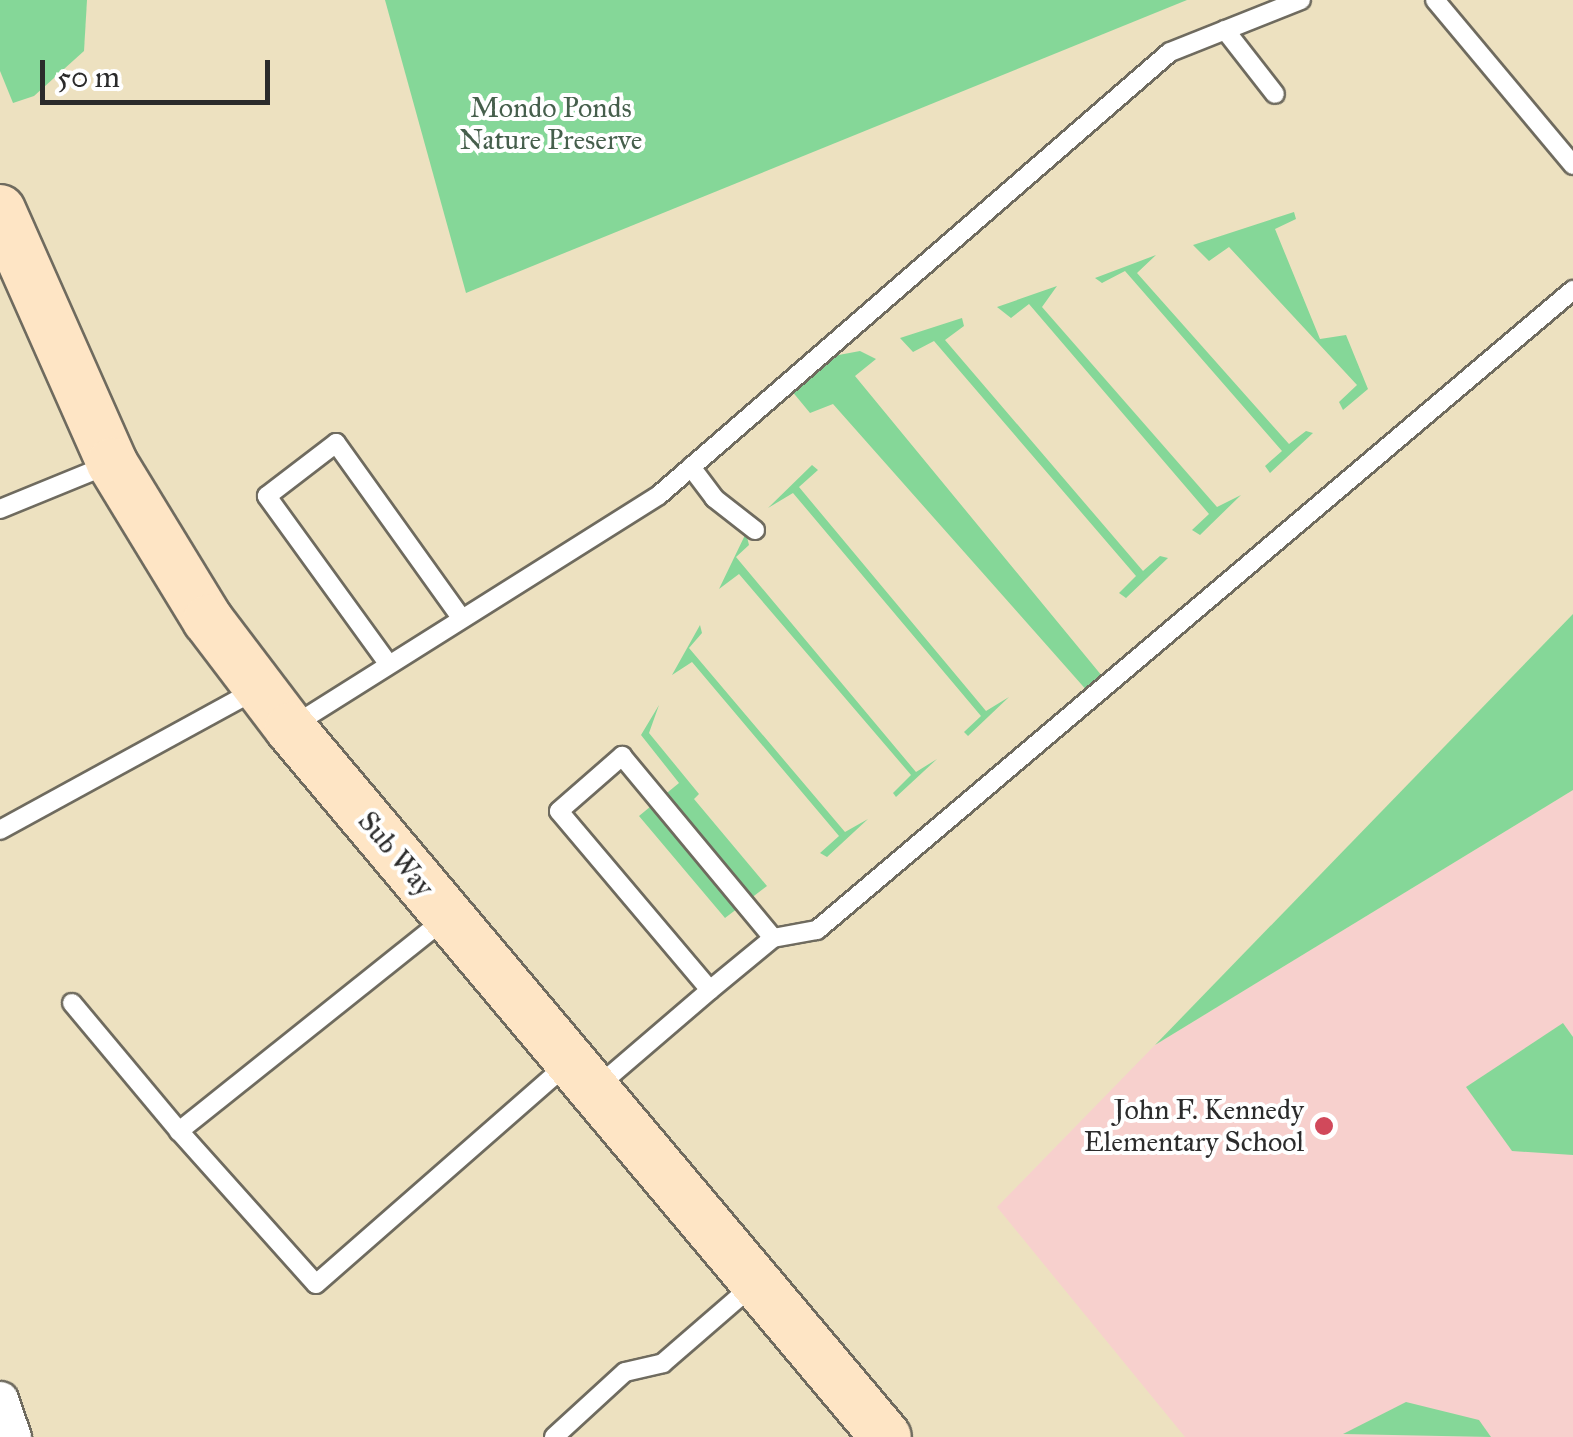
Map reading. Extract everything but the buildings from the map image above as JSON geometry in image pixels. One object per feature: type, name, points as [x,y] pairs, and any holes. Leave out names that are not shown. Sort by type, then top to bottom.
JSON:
[{"type":"main road","name":"Sub Way","points":[[0,210],[112,463],[160,547],[258,688],[886,1437]]},
{"type":"street","points":[[0,1398],[13,1437]]},
{"type":"lane","points":[[290,728],[387,662],[658,495],[1170,52],[1301,0]]},
{"type":"lane","points":[[1436,0],[1573,165]]},
{"type":"lane","points":[[1225,30],[1275,94]]},
{"type":"lane","points":[[72,1002],[316,1284],[582,1076],[710,990],[774,938],[816,930],[1573,290]]},
{"type":"lane","points":[[387,662],[267,496],[336,443],[460,616]]},
{"type":"lane","points":[[0,510],[112,463]]},
{"type":"lane","points":[[691,467],[714,498],[756,530]]},
{"type":"lane","points":[[0,830],[258,688]]},
{"type":"lane","points":[[710,990],[559,810],[622,756],[774,938]]},
{"type":"lane","points":[[180,1131],[448,916]]},
{"type":"lane","points":[[554,1437],[625,1372],[663,1363],[756,1283]]},
{"type":"shaded area","name":"John F. Kennedy Elementary School","points":[[1573,790],[1573,1437],[1185,1437],[997,1207],[1155,1045]]},
{"type":"green space","points":[[0,0],[87,0],[84,51],[34,96],[13,103],[0,71]]},
{"type":"green space","name":"Mondo Ponds Nature Preserve","points":[[385,0],[1187,0],[466,293]]},
{"type":"green space","points":[[1294,212],[1296,219],[1275,229],[1320,339],[1346,335],[1368,389],[1343,410],[1339,402],[1357,385],[1229,247],[1209,261],[1193,245]]},
{"type":"green space","points":[[1156,255],[1137,273],[1289,444],[1306,431],[1313,433],[1270,473],[1265,466],[1282,451],[1125,271],[1102,283],[1095,278]]},
{"type":"green space","points":[[1057,286],[1042,307],[1217,507],[1241,495],[1200,535],[1192,530],[1209,514],[1029,304],[1011,318],[997,307]]},
{"type":"green space","points":[[962,318],[964,326],[945,340],[1143,571],[1160,556],[1168,558],[1126,598],[1119,593],[1136,576],[934,341],[913,352],[900,338]]},
{"type":"green space","points":[[860,351],[876,359],[855,376],[1116,693],[1089,693],[833,404],[810,413],[791,390],[828,357]]},
{"type":"green space","points":[[812,465],[818,470],[799,487],[986,711],[1009,697],[968,736],[964,732],[981,716],[793,493],[768,508]]},
{"type":"green space","points":[[746,533],[749,545],[736,557],[916,772],[937,759],[896,797],[893,793],[911,775],[739,574],[719,589]]},
{"type":"green space","points":[[1573,614],[1573,790],[1155,1045]]},
{"type":"green space","points":[[700,625],[702,633],[689,648],[845,832],[868,819],[827,857],[820,853],[839,836],[692,662],[672,675]]},
{"type":"green space","points":[[659,705],[649,733],[699,794],[694,799],[767,886],[725,918],[639,816],[679,783],[641,735]]},
{"type":"green space","points":[[1563,1023],[1573,1037],[1573,1155],[1512,1151],[1466,1087]]},
{"type":"green space","points":[[1406,1402],[1479,1420],[1491,1437],[1343,1434]]},
{"type":"place","name":"John F. Kennedy Elementary School","points":[[1324,1126]]}]
